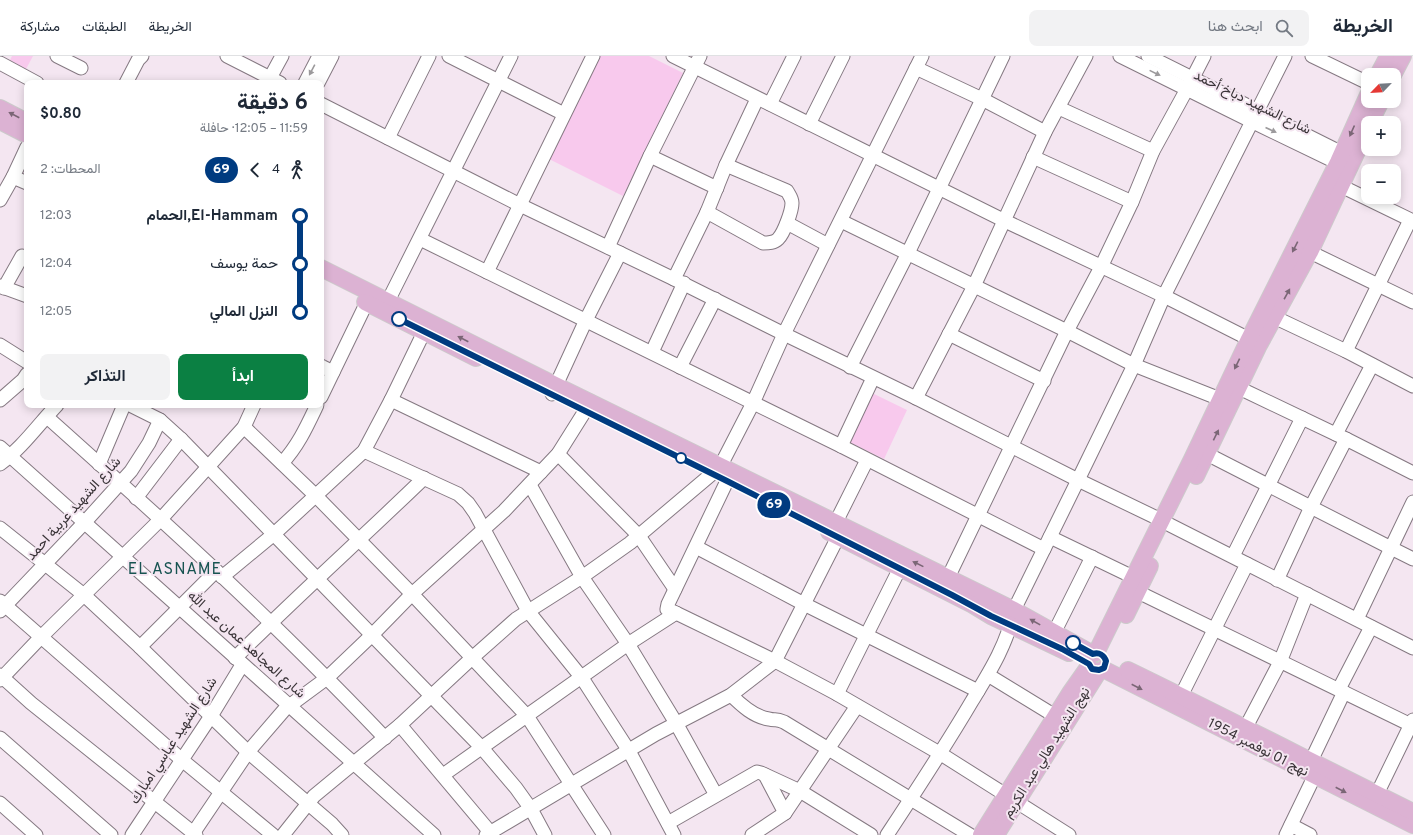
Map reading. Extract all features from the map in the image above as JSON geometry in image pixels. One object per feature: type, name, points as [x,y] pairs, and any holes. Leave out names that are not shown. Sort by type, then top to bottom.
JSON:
[{"type":"main road","points":[[1382,68],[1388,56]]},
{"type":"main road","points":[[1397,68],[1403,56]]},
{"type":"main road","points":[[0,108],[24,120]]},
{"type":"main road","points":[[1097,662],[1133,577],[1207,454],[1258,347],[1310,252],[1341,186],[1346,161],[1364,108]]},
{"type":"main road","points":[[0,121],[24,133]]},
{"type":"main road","points":[[981,835],[1011,799],[1055,716],[1097,662],[1138,592],[1192,459],[1249,339],[1346,161],[1361,138]]},
{"type":"main road","points":[[324,270],[386,306],[553,390]]},
{"type":"main road","points":[[324,281],[366,302],[386,306],[424,332],[587,406],[716,470],[834,531],[900,568],[945,584]]},
{"type":"main road","points":[[716,470],[727,481],[945,584],[1012,618],[1062,649],[1097,662]]},
{"type":"main road","points":[[1012,618],[1054,633],[1097,662]]},
{"type":"main road","name":"نهج 01 نوفمبر 1954","points":[[1097,662],[1181,696],[1246,727],[1285,755]]},
{"type":"main road","name":"نهج 01 نوفمبر 1954","points":[[1097,662],[1285,755],[1413,825]]},
{"type":"main road","name":"نهج الشهيد هالي عبد الكريم","points":[[996,835],[1011,799],[1097,662]]},
{"type":"main road","name":"نهج 01 نوفمبر 1954","points":[[1312,769],[1377,794],[1413,812]]},
{"type":"street","points":[[57,56],[81,68]]},
{"type":"street","points":[[129,80],[138,60],[142,56]]},
{"type":"street","points":[[227,56],[267,79],[282,56]]},
{"type":"street","points":[[307,80],[319,56]]},
{"type":"street","points":[[320,80],[332,56]]},
{"type":"street","points":[[388,138],[429,56]]},
{"type":"street","points":[[449,56],[564,114]]},
{"type":"street","points":[[386,306],[511,56]]},
{"type":"street","points":[[487,272],[593,56]]},
{"type":"street","points":[[673,56],[697,62],[757,98],[1005,221],[1164,296],[1249,339]]},
{"type":"street","points":[[770,104],[794,56]]},
{"type":"street","points":[[809,124],[843,56]]},
{"type":"street","points":[[850,367],[908,253],[1003,56]]},
{"type":"street","points":[[916,398],[974,286],[1045,132],[1086,56]]},
{"type":"street","name":"شارع الشهيد دباخ أحمد","points":[[1120,56],[1190,84],[1346,161]]},
{"type":"street","name":"شارع الشهيد دباخ أحمد","points":[[1148,56],[1190,84]]},
{"type":"street","points":[[945,584],[1067,331],[1101,267],[1132,202],[1153,151],[1204,56]]},
{"type":"street","points":[[887,835],[941,754],[988,675],[1012,618],[1044,549],[1134,365],[1164,296],[1285,56]]},
{"type":"street","points":[[1312,56],[1361,80]]},
{"type":"street","points":[[608,247],[650,156],[697,62]]},
{"type":"street","points":[[283,835],[314,796],[400,725],[516,619],[582,577],[639,536],[716,470],[753,403],[784,334],[919,62],[982,99],[1045,132]]},
{"type":"street","points":[[0,63],[31,80]]},
{"type":"street","points":[[652,352],[726,165],[757,98]]},
{"type":"street","points":[[324,106],[520,205],[679,281],[850,367],[916,398],[1233,556],[1277,580],[1413,648]]},
{"type":"street","points":[[1059,108],[1153,151]]},
{"type":"street","points":[[0,200],[24,153]]},
{"type":"street","points":[[650,156],[717,188]]},
{"type":"street","points":[[1033,157],[1132,202]]},
{"type":"street","points":[[707,212],[764,243],[771,243],[779,238],[787,223],[792,204],[791,198],[787,191],[726,165]]},
{"type":"street","points":[[13,177],[24,182]]},
{"type":"street","points":[[1341,186],[1411,221],[1346,351]]},
{"type":"street","points":[[841,221],[1134,365],[1220,399]]},
{"type":"street","points":[[787,223],[828,245]]},
{"type":"street","points":[[420,239],[652,352],[1044,549]]},
{"type":"street","points":[[1310,252],[1413,302]]},
{"type":"street","points":[[553,390],[620,253]]},
{"type":"street","points":[[24,255],[2,287],[24,295]]},
{"type":"street","points":[[680,367],[715,299]]},
{"type":"street","points":[[324,391],[366,302]]},
{"type":"street","points":[[1274,317],[1346,351],[1372,366],[1413,386]]},
{"type":"street","points":[[140,647],[181,607],[219,574],[274,534],[364,451],[424,332]]},
{"type":"street","points":[[949,334],[1044,381]]},
{"type":"street","points":[[0,345],[24,360]]},
{"type":"street","points":[[1277,580],[1311,507],[1372,366]]},
{"type":"street","points":[[324,368],[333,372]]},
{"type":"street","points":[[0,400],[24,378]]},
{"type":"street","points":[[841,446],[873,378]]},
{"type":"street","points":[[1239,388],[1413,472]]},
{"type":"street","points":[[391,400],[541,472]]},
{"type":"street","points":[[253,408],[244,427],[161,519],[1,677],[31,703],[194,834],[220,792],[248,752],[285,708],[327,678],[412,594],[530,485],[558,454],[587,406]]},
{"type":"street","points":[[5,461],[54,408]]},
{"type":"street","points":[[99,464],[123,408]]},
{"type":"street","points":[[136,408],[160,420],[181,439],[482,748],[516,788],[531,809],[545,835]]},
{"type":"street","points":[[282,463],[292,453],[316,408]]},
{"type":"street","points":[[47,417],[161,519],[271,623],[385,738]]},
{"type":"street","points":[[1233,556],[1302,418]]},
{"type":"street","name":"شارع الشهيد عربية احمد","points":[[2,606],[46,564],[120,483],[140,458],[160,420]]},
{"type":"street","points":[[244,427],[316,496],[412,594],[527,716],[604,835]]},
{"type":"street","points":[[136,498],[181,439]]},
{"type":"street","name":"شارع المجاهد عمان عبد الله","points":[[0,447],[5,461],[85,522],[434,835]]},
{"type":"street","points":[[364,451],[458,494],[468,503],[475,513],[528,611],[582,678],[629,751],[674,835]]},
{"type":"street","points":[[558,454],[639,536],[675,589]]},
{"type":"street","points":[[1207,454],[1413,559]]},
{"type":"street","points":[[400,725],[443,774],[488,834],[676,723],[731,695],[776,661],[804,604],[834,531],[867,460]]},
{"type":"street","name":"شارع الشهيد عباسي امبارك","points":[[132,835],[211,716],[239,661],[271,623],[424,478]]},
{"type":"street","points":[[727,481],[675,589],[667,607],[669,611],[776,661],[837,694],[941,754],[1069,835]]},
{"type":"street","points":[[530,485],[582,577],[628,644],[676,723],[716,795]]},
{"type":"street","points":[[1357,619],[1413,502]]},
{"type":"street","points":[[0,528],[84,595],[248,752],[342,835]]},
{"type":"street","points":[[1050,537],[1133,577]]},
{"type":"street","points":[[696,547],[804,604],[978,691]]},
{"type":"street","points":[[1054,633],[1092,557]]},
{"type":"street","points":[[1181,696],[1247,564]]},
{"type":"street","points":[[837,694],[900,568]]},
{"type":"street","points":[[1138,592],[1280,662],[1412,724],[1377,794]]},
{"type":"street","points":[[1246,727],[1280,662],[1307,594]]},
{"type":"street","points":[[2,606],[41,637],[182,760],[273,835]]},
{"type":"street","points":[[443,774],[582,678],[628,644],[676,613]]},
{"type":"street","points":[[1310,835],[1288,830],[1342,690],[1371,626]]},
{"type":"street","points":[[988,675],[1055,716]]},
{"type":"street","points":[[731,695],[745,708],[770,720],[777,718],[970,835]]},
{"type":"street","points":[[762,833],[785,813],[830,749],[857,706]]},
{"type":"street","points":[[0,738],[112,835]]},
{"type":"street","points":[[668,823],[754,773],[761,773],[800,791],[870,835]]},
{"type":"street","points":[[765,775],[785,813]]},
{"type":"street","points":[[0,803],[36,835]]},
{"type":"shaded area","points":[[12,56],[33,56],[26,69],[10,60]]},
{"type":"shaded area","points":[[600,56],[649,56],[683,73],[623,196],[549,159]]},
{"type":"shaded area","points":[[872,393],[907,410],[884,459],[849,442]]},
{"type":"bus line","name":"69","points":[[399,319],[727,481],[973,605],[991,616],[1062,649],[1089,664],[1090,668],[1092,669],[1099,670],[1104,668],[1106,661],[1103,656],[1099,653],[1093,654],[1073,643]]},
{"type":"district","name":"EL ASNAME","points":[[175,570]]}]
